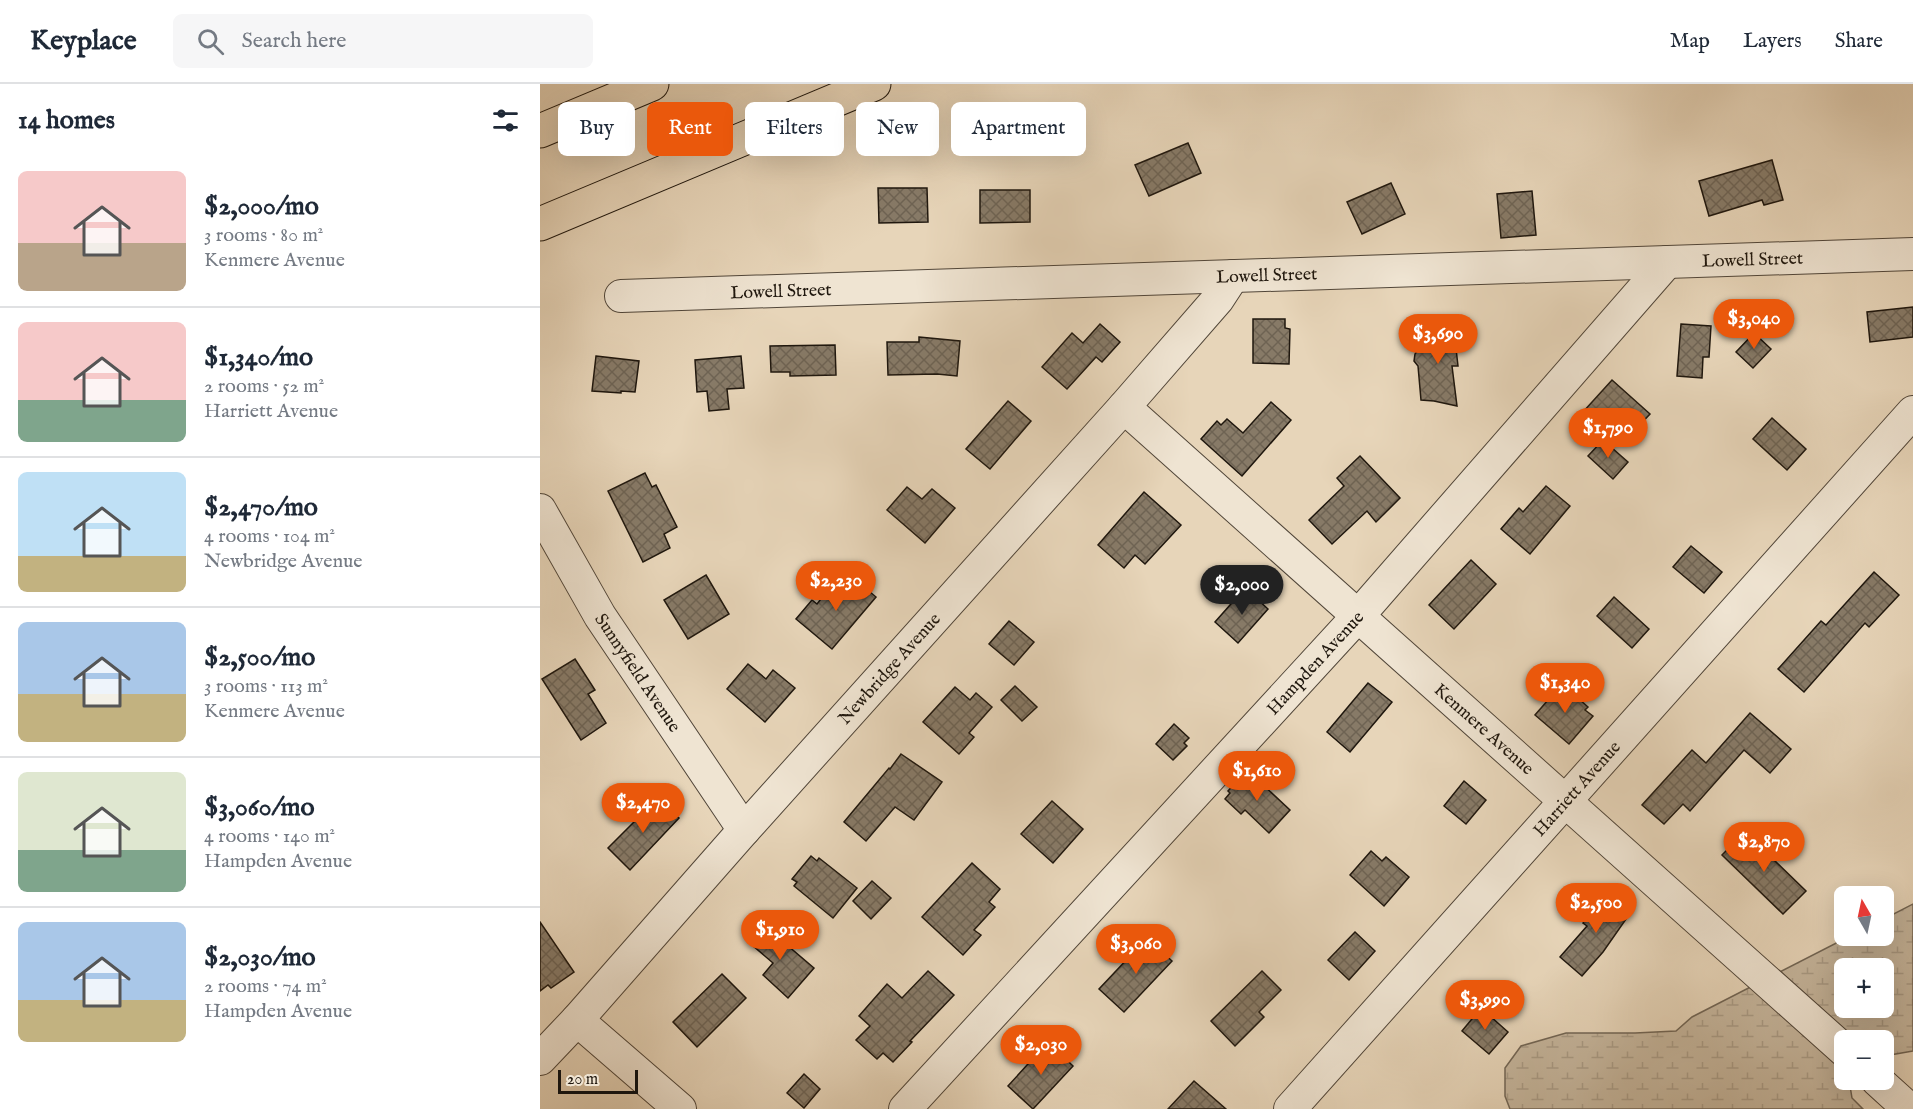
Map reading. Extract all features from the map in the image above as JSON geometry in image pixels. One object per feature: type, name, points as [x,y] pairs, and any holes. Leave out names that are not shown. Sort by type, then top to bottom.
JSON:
[{"type":"highway","points":[[540,132],[652,84]]},
{"type":"highway","points":[[733,143],[874,84]]},
{"type":"highway","points":[[540,224],[702,156]]},
{"type":"highway","points":[[540,238],[705,156]]},
{"type":"street","name":"Lowell Street","points":[[621,296],[1913,254]]},
{"type":"street","name":"Hampden Avenue","points":[[905,1109],[1358,616],[1667,262]]},
{"type":"street","name":"Newbridge Avenue","points":[[540,1059],[1124,407],[1218,299],[1233,276]]},
{"type":"street","name":"Kenmere Avenue","points":[[1124,407],[1834,1042]]},
{"type":"street","name":"Harriett Avenue","points":[[1290,1109],[1913,412]]},
{"type":"street","name":"Sunnyfield Avenue","points":[[540,510],[600,616],[744,830]]},
{"type":"street","points":[[577,1020],[680,1109]]},
{"type":"street","points":[[1888,1090],[1909,1109]]},
{"type":"green space","points":[[1913,904],[1913,1051],[1894,1054],[1894,1030],[1834,1030],[1834,1090],[1851,1090],[1852,1098],[1863,1109],[1510,1109],[1505,1096],[1505,1068],[1521,1046],[1566,1033],[1676,1031],[1692,1017],[1834,944],[1894,946],[1894,914]]},
{"type":"building","points":[[1188,143],[1201,173],[1149,196],[1135,165]]},
{"type":"building","points":[[1772,160],[1783,200],[1764,205],[1762,200],[1709,216],[1699,181]]},
{"type":"building","points":[[1391,183],[1405,214],[1362,234],[1347,202]]},
{"type":"building","points":[[878,188],[927,188],[928,222],[879,223]]},
{"type":"building","points":[[980,190],[1030,190],[1030,222],[980,223]]},
{"type":"building","points":[[1532,191],[1536,235],[1501,238],[1497,194]]},
{"type":"building","points":[[1913,307],[1913,337],[1870,342],[1867,312]]},
{"type":"building","points":[[1253,319],[1285,319],[1285,328],[1290,329],[1289,364],[1253,363]]},
{"type":"building","points":[[1449,323],[1450,331],[1454,331],[1458,366],[1452,366],[1457,406],[1421,400],[1418,366],[1414,361],[1415,354],[1428,337],[1426,325]]},
{"type":"building","points":[[1100,324],[1120,342],[1102,362],[1096,357],[1067,389],[1042,367],[1072,333],[1083,343]]},
{"type":"building","points":[[1681,324],[1711,326],[1709,357],[1703,357],[1702,378],[1677,376]]},
{"type":"building","points":[[1754,333],[1771,349],[1753,368],[1736,352]]},
{"type":"building","points":[[919,337],[960,341],[957,376],[888,375],[887,342],[919,342]]},
{"type":"building","points":[[835,345],[836,375],[790,376],[790,372],[771,372],[770,346]]},
{"type":"building","points":[[596,356],[639,361],[635,392],[592,391]]},
{"type":"building","points":[[741,356],[744,388],[727,389],[729,409],[709,411],[707,391],[697,392],[695,360]]},
{"type":"building","points":[[1612,380],[1650,414],[1620,446],[1583,412]]},
{"type":"building","points":[[1008,401],[1031,421],[990,469],[966,449]]},
{"type":"building","points":[[1271,402],[1291,420],[1242,476],[1201,439],[1217,421],[1221,425],[1227,419],[1243,433]]},
{"type":"building","points":[[1772,418],[1806,449],[1787,470],[1753,439]]},
{"type":"building","points":[[1603,440],[1628,462],[1613,479],[1588,456]]},
{"type":"building","points":[[1360,456],[1400,498],[1376,522],[1367,511],[1332,544],[1309,520],[1344,486],[1337,478]]},
{"type":"building","points":[[645,473],[652,487],[656,485],[677,527],[664,534],[670,548],[643,562],[608,491]]},
{"type":"building","points":[[1546,486],[1570,506],[1530,554],[1501,529],[1519,508],[1523,512]]},
{"type":"building","points":[[907,487],[922,499],[932,489],[955,508],[925,543],[887,510]]},
{"type":"building","points":[[1144,492],[1181,525],[1145,564],[1135,555],[1124,568],[1098,545]]},
{"type":"building","points":[[1691,546],[1722,572],[1704,593],[1673,567]]},
{"type":"building","points":[[1471,560],[1496,584],[1454,629],[1429,605]]},
{"type":"building","points":[[1874,572],[1899,595],[1869,627],[1865,623],[1804,692],[1778,669],[1821,621],[1826,625]]},
{"type":"building","points":[[706,575],[729,614],[688,639],[664,600]]},
{"type":"building","points":[[852,577],[876,597],[832,649],[796,619],[812,600],[817,604],[828,590],[835,596]]},
{"type":"building","points":[[1245,588],[1268,609],[1238,643],[1215,622]]},
{"type":"building","points":[[1614,597],[1649,629],[1632,648],[1597,616]]},
{"type":"building","points":[[1009,621],[1034,642],[1014,665],[989,644]]},
{"type":"building","points":[[575,659],[595,690],[588,694],[606,723],[581,740],[542,679]]},
{"type":"building","points":[[748,664],[766,679],[773,670],[795,688],[765,722],[727,689]]},
{"type":"building","points":[[1368,683],[1392,702],[1350,752],[1327,732]]},
{"type":"building","points":[[1562,684],[1588,707],[1585,710],[1593,716],[1569,744],[1535,715]]},
{"type":"building","points":[[1015,686],[1037,707],[1022,721],[1001,700]]},
{"type":"building","points":[[955,687],[970,700],[976,693],[992,707],[969,733],[974,737],[959,754],[923,722]]},
{"type":"building","points":[[1750,713],[1791,749],[1770,773],[1744,750],[1690,811],[1683,804],[1664,824],[1642,805],[1692,750],[1706,763]]},
{"type":"building","points":[[1174,724],[1189,738],[1184,743],[1187,746],[1173,760],[1156,744]]},
{"type":"building","points":[[901,754],[942,782],[914,820],[895,807],[866,841],[844,822]]},
{"type":"building","points":[[1247,770],[1290,810],[1269,833],[1245,810],[1241,814],[1225,799],[1230,793],[1228,791]]},
{"type":"building","points":[[1464,781],[1486,800],[1466,824],[1444,806]]},
{"type":"building","points":[[658,798],[679,818],[630,870],[608,848]]},
{"type":"building","points":[[1052,801],[1083,829],[1053,863],[1021,834]]},
{"type":"building","points":[[1745,832],[1806,891],[1783,914],[1722,855]]},
{"type":"building","points":[[1371,851],[1382,861],[1386,857],[1409,877],[1384,906],[1350,875]]},
{"type":"building","points":[[811,856],[817,861],[819,858],[857,888],[833,918],[794,886],[797,882],[792,879]]},
{"type":"building","points":[[972,863],[1000,889],[989,902],[995,907],[974,930],[981,935],[963,955],[922,917]]},
{"type":"building","points":[[872,881],[891,898],[871,919],[853,901]]},
{"type":"building","points":[[1604,893],[1631,912],[1603,952],[1582,976],[1560,957],[1587,926],[1583,923]]},
{"type":"building","points":[[540,922],[574,972],[551,988],[548,985],[540,991]]},
{"type":"building","points":[[761,923],[814,968],[788,998],[763,975],[773,963],[746,940]]},
{"type":"building","points":[[1355,932],[1375,951],[1349,980],[1328,960]]},
{"type":"building","points":[[1147,938],[1172,961],[1124,1012],[1099,989]]},
{"type":"building","points":[[928,971],[954,995],[893,1062],[883,1053],[877,1059],[856,1040],[870,1026],[859,1016],[887,984],[902,998]]},
{"type":"building","points":[[1262,971],[1281,990],[1259,1012],[1264,1017],[1235,1046],[1211,1021]]},
{"type":"building","points":[[722,974],[746,998],[697,1047],[673,1022]]},
{"type":"building","points":[[1481,1008],[1508,1032],[1489,1054],[1462,1031]]},
{"type":"building","points":[[1048,1042],[1073,1066],[1033,1109],[1008,1086]]},
{"type":"building","points":[[804,1074],[820,1089],[804,1108],[787,1093]]},
{"type":"building","points":[[1194,1081],[1226,1109],[1168,1109]]}]
